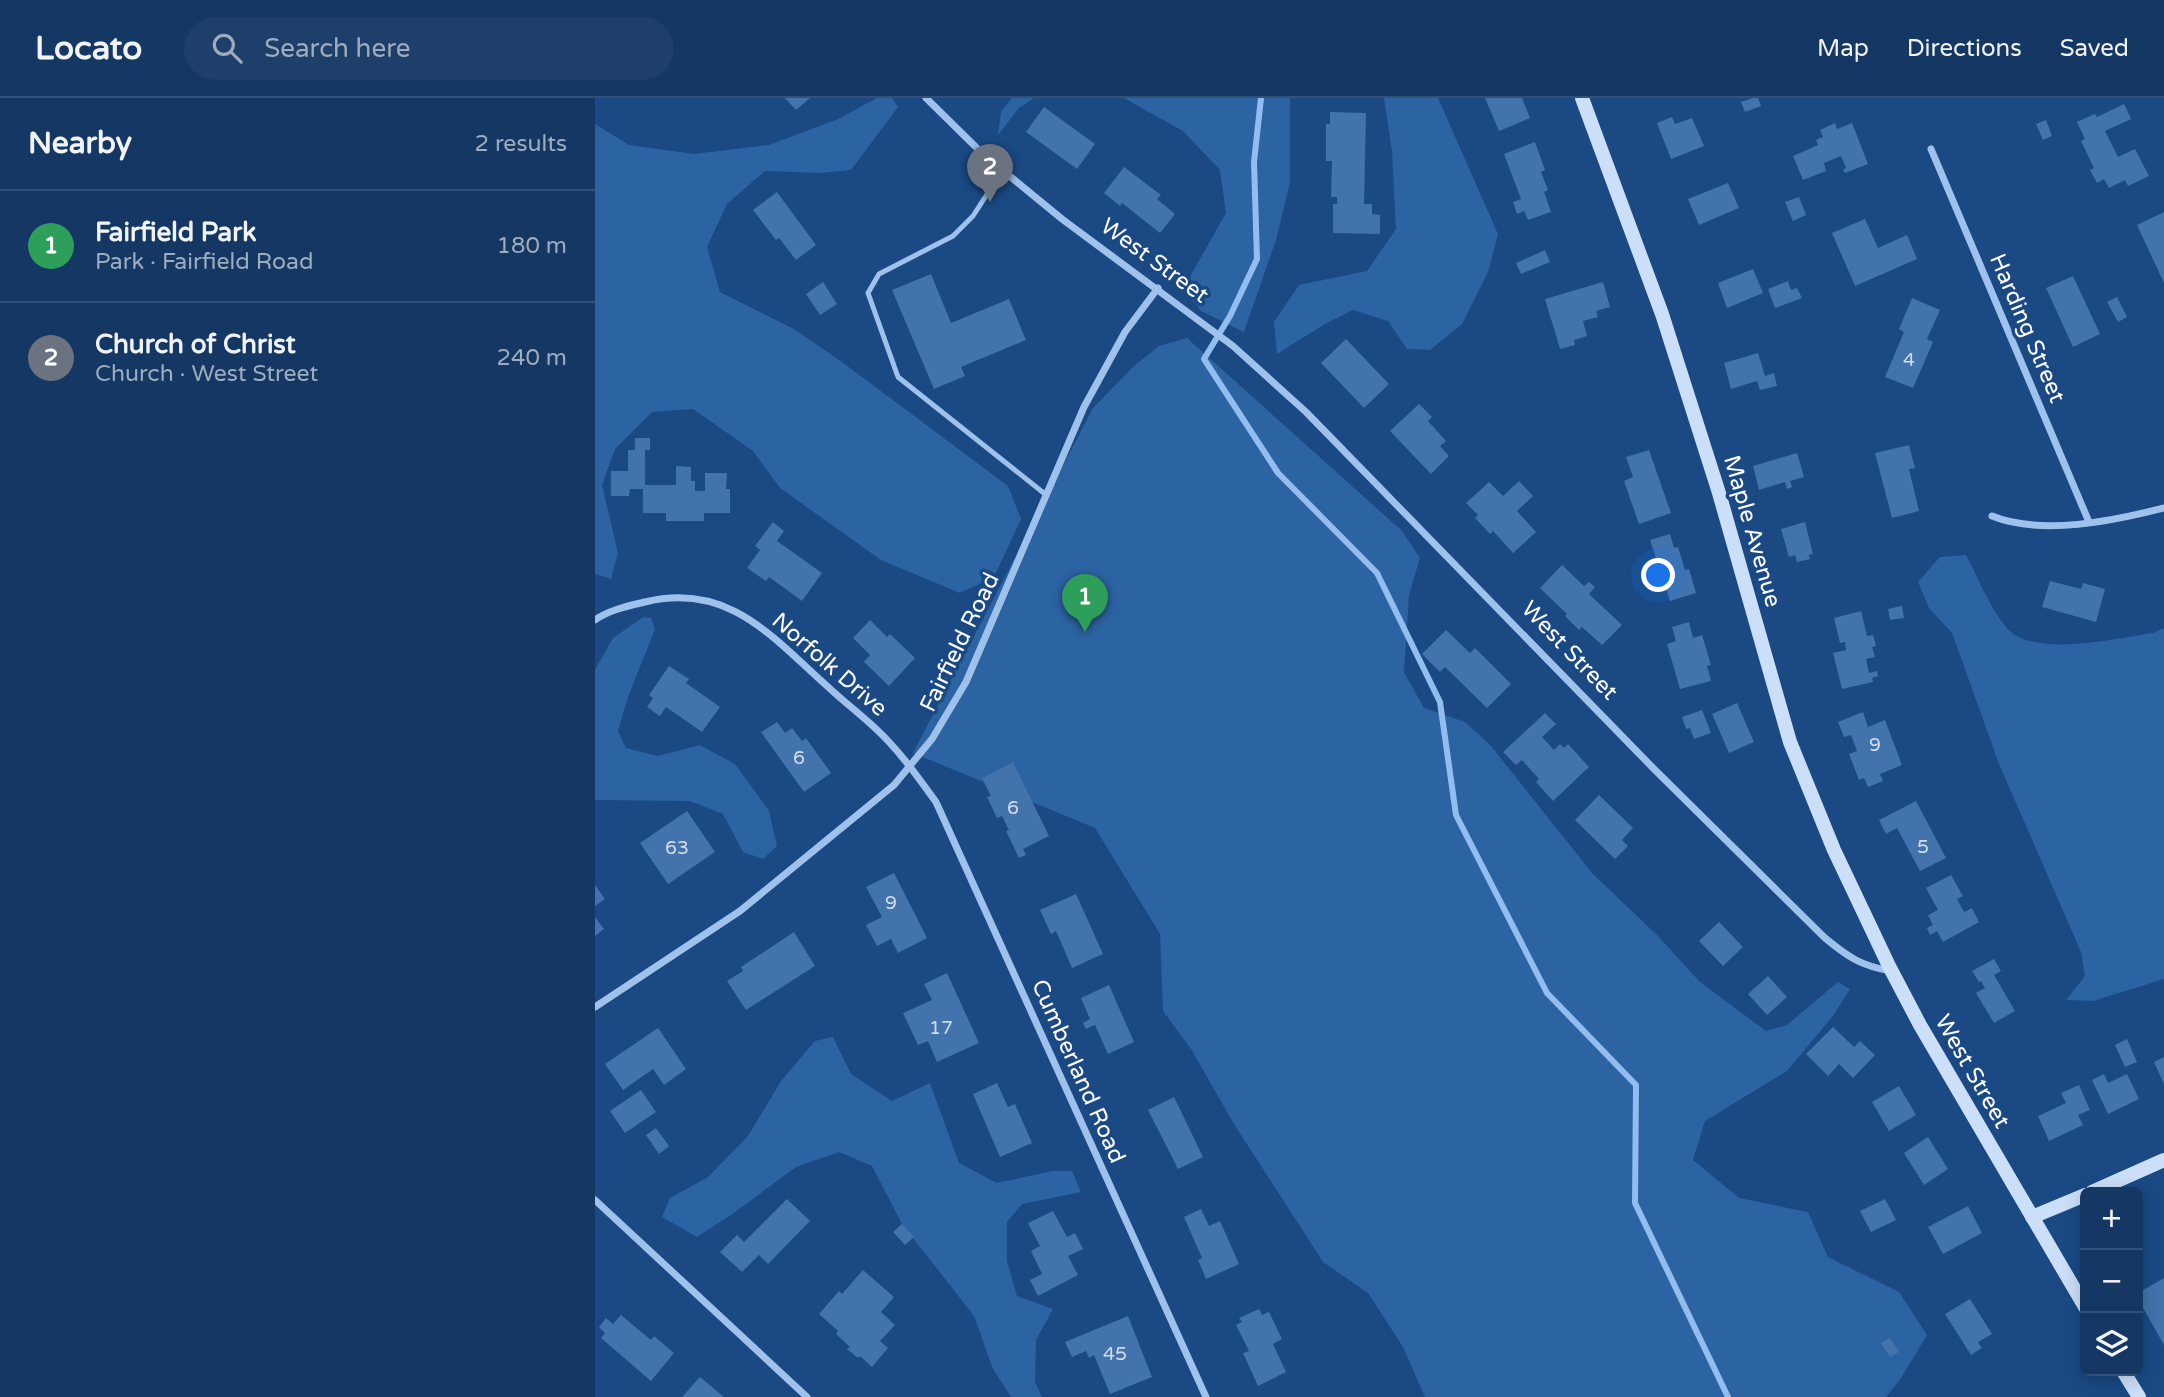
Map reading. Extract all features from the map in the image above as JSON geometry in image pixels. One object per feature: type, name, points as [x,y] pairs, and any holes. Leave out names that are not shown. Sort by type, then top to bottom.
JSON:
[{"type":"main road","name":"Maple Avenue","points":[[1582,98],[1662,314],[1719,493],[1790,742],[1834,850],[1892,972]]},
{"type":"main road","name":"West Street","points":[[1892,972],[1920,1025],[2080,1299]]},
{"type":"main road","points":[[2103,1187],[2164,1160]]},
{"type":"main road","points":[[2032,1217],[2080,1197]]},
{"type":"main road","points":[[2126,1376],[2139,1397]]},
{"type":"street","name":"West Street","points":[[926,98],[1002,171],[1233,346],[1306,412],[1655,770],[1825,939],[1869,968],[1892,972]]},
{"type":"street","name":"Harding Street","points":[[1931,149],[2089,522]]},
{"type":"street","name":"Fairfield Road","points":[[595,1007],[740,911],[894,785],[932,739],[966,682],[1084,407],[1125,332],[1158,288]]},
{"type":"street","points":[[1992,516],[2021,524],[2089,522],[2128,517],[2164,508]]},
{"type":"street","name":"Norfolk Drive","points":[[595,620],[628,606],[680,596],[709,600],[761,627],[782,643],[877,730],[910,766]]},
{"type":"street","name":"Cumberland Road","points":[[910,766],[936,802],[1206,1397]]},
{"type":"street","points":[[595,1200],[807,1397]]},
{"type":"lane","points":[[1002,171],[973,216],[953,236],[879,274],[868,293],[898,377],[1045,494]]},
{"type":"shaded area","points":[[877,98],[892,98],[898,107],[851,170],[821,173],[765,171],[727,204],[707,247],[720,292],[794,329],[1008,486],[1021,519],[994,577],[960,593],[881,560],[780,488],[753,451],[693,409],[652,412],[615,449],[602,485],[618,553],[611,579],[595,574],[595,124],[629,145],[694,154],[769,145],[838,119]]},
{"type":"shaded area","points":[[1012,98],[1034,98],[1019,108],[998,135],[1001,112]]},
{"type":"shaded area","points":[[1124,98],[1290,98],[1290,183],[1276,240],[1244,332],[1201,311],[1183,289],[1226,213],[1220,170],[1183,131]]},
{"type":"shaded area","points":[[1384,98],[1438,98],[1498,234],[1488,272],[1462,324],[1430,350],[1407,349],[1388,321],[1353,310],[1277,354],[1274,322],[1299,285],[1367,271],[1396,229],[1392,151]]},
{"type":"shaded area","points":[[1187,338],[1402,531],[1420,558],[1409,595],[1404,672],[1424,708],[1465,722],[1491,746],[1593,874],[1658,936],[1700,982],[1766,1031],[1787,1025],[1838,982],[1850,989],[1833,1016],[1787,1071],[1705,1121],[1693,1160],[1739,1198],[1808,1212],[1828,1257],[1899,1292],[1927,1335],[1886,1397],[1425,1397],[1403,1347],[1368,1293],[1323,1262],[1234,1124],[1191,1049],[1163,1011],[1160,934],[1095,828],[913,753],[1093,408],[1134,366],[1159,346]]},
{"type":"shaded area","points":[[1966,555],[1994,610],[2006,627],[2018,637],[2034,642],[2075,644],[2153,633],[2164,628],[2164,979],[2093,1001],[2066,1000],[2085,976],[2081,952],[1999,764],[1952,633],[1929,608],[1918,582],[1940,557]]},
{"type":"shaded area","points":[[643,617],[651,618],[655,629],[628,697],[618,731],[626,748],[658,756],[700,745],[735,764],[769,811],[777,846],[763,859],[743,852],[723,814],[690,801],[595,800],[595,670],[613,638]]},
{"type":"shaded area","points":[[833,1037],[851,1074],[892,1101],[930,1083],[959,1163],[997,1183],[1052,1171],[1072,1171],[1081,1192],[1022,1204],[1007,1222],[1007,1261],[1017,1296],[1053,1309],[1036,1340],[1035,1382],[1042,1397],[1011,1397],[993,1369],[974,1316],[902,1224],[872,1166],[839,1152],[796,1167],[697,1237],[662,1217],[670,1198],[708,1177],[748,1136],[781,1081],[815,1041]]},
{"type":"building","points":[[785,98],[810,98],[796,110]]},
{"type":"building","points":[[1485,98],[1522,98],[1530,118],[1499,131]]},
{"type":"building","points":[[1758,98],[1761,106],[1745,112],[1741,102]]},
{"type":"building","points":[[2124,104],[2131,119],[2105,131],[2118,157],[2135,149],[2149,176],[2128,186],[2125,180],[2109,188],[2104,179],[2097,183],[2090,170],[2094,168],[2081,141],[2085,139],[2077,122],[2095,114],[2097,117]]},
{"type":"building","points":[[1044,107],[1095,144],[1077,169],[1026,132]]},
{"type":"building","points":[[1330,112],[1366,113],[1364,204],[1372,204],[1372,214],[1380,215],[1380,234],[1333,233],[1333,204],[1337,204],[1337,197],[1331,197],[1332,161],[1326,161],[1326,124],[1330,124]]},
{"type":"building","points":[[1672,117],[1675,124],[1692,118],[1704,146],[1671,159],[1657,123]]},
{"type":"building","points":[[2046,120],[2052,136],[2043,140],[2036,124]]},
{"type":"building","points":[[1835,123],[1837,129],[1852,123],[1868,164],[1845,173],[1843,170],[1846,168],[1841,156],[1824,163],[1826,171],[1803,180],[1793,156],[1818,145],[1816,140],[1823,137],[1820,130]]},
{"type":"building","points":[[1535,142],[1545,170],[1541,172],[1548,190],[1544,192],[1551,212],[1528,220],[1524,211],[1517,214],[1513,202],[1521,199],[1504,154]]},
{"type":"building","points":[[1124,167],[1161,195],[1157,199],[1175,214],[1160,233],[1122,203],[1120,206],[1104,193]]},
{"type":"building","points":[[1728,183],[1739,208],[1699,225],[1688,199]]},
{"type":"building","points":[[777,192],[816,245],[796,260],[779,238],[776,240],[753,210]]},
{"type":"building","points":[[1799,197],[1806,215],[1793,221],[1785,202]]},
{"type":"building","points":[[2164,212],[2164,283],[2137,225]]},
{"type":"building","points":[[1865,219],[1878,248],[1907,235],[1917,259],[1855,286],[1832,233]]},
{"type":"building","points":[[1545,250],[1550,262],[1521,274],[1516,263]]},
{"type":"building","points":[[1753,269],[1763,293],[1727,308],[1718,283]]},
{"type":"building","points":[[931,274],[951,323],[1009,299],[1026,340],[961,367],[965,376],[934,389],[892,290]]},
{"type":"building","points":[[2073,276],[2100,334],[2073,347],[2046,288]]},
{"type":"building","points":[[1788,281],[1791,290],[1797,288],[1802,298],[1775,308],[1768,289]]},
{"type":"building","points":[[823,282],[837,304],[820,315],[806,294]]},
{"type":"building","points":[[1603,282],[1610,307],[1596,311],[1598,317],[1583,321],[1587,336],[1574,340],[1575,345],[1560,349],[1545,299]]},
{"type":"building","points":[[2117,297],[2127,317],[2118,322],[2107,302]]},
{"type":"building","points":[[1912,298],[1940,310],[1927,339],[1933,342],[1913,388],[1885,377],[1904,332],[1899,329]]},
{"type":"building","points":[[1346,339],[1389,384],[1364,408],[1321,363]]},
{"type":"building","points":[[1758,353],[1765,376],[1774,373],[1777,386],[1760,390],[1757,381],[1731,389],[1724,363]]},
{"type":"building","points":[[1419,404],[1432,417],[1428,421],[1446,441],[1440,446],[1449,456],[1431,474],[1390,431]]},
{"type":"building","points":[[635,438],[650,438],[650,450],[645,450],[645,485],[676,485],[676,466],[691,467],[691,481],[695,481],[695,491],[705,491],[705,473],[727,473],[726,489],[730,489],[730,513],[704,513],[704,521],[666,521],[666,513],[643,513],[643,489],[630,489],[629,496],[611,496],[611,471],[628,471],[628,450],[635,450]]},
{"type":"building","points":[[1909,445],[1915,468],[1909,469],[1919,511],[1892,518],[1875,453]]},
{"type":"building","points":[[1649,450],[1671,513],[1639,524],[1624,481],[1633,477],[1626,457]]},
{"type":"building","points":[[1797,453],[1804,477],[1790,481],[1792,487],[1787,489],[1785,482],[1759,490],[1753,466]]},
{"type":"building","points":[[1519,481],[1533,496],[1517,511],[1536,532],[1513,553],[1493,531],[1490,534],[1475,518],[1478,515],[1466,503],[1489,482],[1503,496]]},
{"type":"building","points":[[773,522],[784,531],[777,541],[822,573],[802,601],[769,577],[766,581],[747,568],[760,550],[755,546]]},
{"type":"building","points":[[1805,522],[1813,554],[1809,555],[1810,559],[1797,562],[1795,555],[1789,557],[1781,529]]},
{"type":"building","points":[[1670,534],[1674,548],[1678,547],[1685,570],[1689,569],[1696,593],[1670,601],[1650,540]]},
{"type":"building","points":[[1562,565],[1584,586],[1589,582],[1595,587],[1589,594],[1622,625],[1602,645],[1582,627],[1579,630],[1540,588]]},
{"type":"building","points":[[2050,581],[2081,589],[2083,583],[2105,589],[2096,622],[2042,607]]},
{"type":"building","points":[[1902,606],[1904,618],[1890,620],[1888,609]]},
{"type":"building","points":[[1861,611],[1867,636],[1873,635],[1876,646],[1872,647],[1875,657],[1866,659],[1869,673],[1877,671],[1878,676],[1872,678],[1873,682],[1842,689],[1833,653],[1846,650],[1845,642],[1840,643],[1834,618]]},
{"type":"building","points":[[870,620],[887,637],[890,634],[915,658],[889,686],[864,662],[870,655],[853,638]]},
{"type":"building","points":[[1689,622],[1693,638],[1702,635],[1711,665],[1707,666],[1711,681],[1680,689],[1667,644],[1676,641],[1672,627]]},
{"type":"building","points":[[1446,630],[1470,653],[1475,648],[1511,684],[1487,708],[1445,667],[1440,672],[1422,654]]},
{"type":"building","points":[[669,666],[689,679],[686,683],[720,707],[702,732],[666,707],[660,716],[647,707],[653,698],[649,695]]},
{"type":"building","points":[[1737,703],[1754,742],[1729,753],[1712,714]]},
{"type":"building","points":[[1702,710],[1711,733],[1694,739],[1690,728],[1686,729],[1682,717]]},
{"type":"building","points":[[1863,712],[1868,727],[1885,720],[1902,765],[1880,774],[1883,781],[1868,787],[1864,778],[1859,780],[1849,754],[1857,751],[1851,735],[1844,737],[1838,722]]},
{"type":"building","points":[[1545,713],[1556,724],[1542,737],[1554,750],[1560,744],[1564,748],[1568,744],[1589,767],[1553,801],[1536,782],[1539,779],[1522,760],[1516,765],[1503,752]]},
{"type":"building","points":[[777,722],[785,733],[792,728],[802,741],[806,738],[831,773],[804,792],[761,732]]},
{"type":"building","points":[[1013,762],[1049,836],[1023,849],[1026,855],[1019,858],[1002,816],[997,818],[987,797],[991,796],[982,778]]},
{"type":"building","points":[[1599,795],[1633,828],[1622,840],[1628,846],[1615,859],[1575,820]]},
{"type":"building","points":[[1916,801],[1946,858],[1920,871],[1897,828],[1886,834],[1879,820]]},
{"type":"building","points":[[687,811],[715,852],[668,884],[640,843]]},
{"type":"building","points":[[894,873],[927,938],[898,953],[891,939],[877,946],[866,925],[882,917],[866,887]]},
{"type":"building","points":[[1951,875],[1963,896],[1957,899],[1964,912],[1972,908],[1979,922],[1943,942],[1937,931],[1930,935],[1927,928],[1933,925],[1928,915],[1938,910],[1926,888]]},
{"type":"building","points":[[595,885],[605,899],[595,906]]},
{"type":"building","points":[[1076,894],[1103,954],[1072,968],[1056,931],[1051,934],[1040,910]]},
{"type":"building","points":[[595,917],[604,929],[595,936]]},
{"type":"building","points":[[1719,922],[1743,947],[1723,966],[1699,941]]},
{"type":"building","points":[[794,932],[815,966],[746,1010],[727,981],[743,971],[741,967]]},
{"type":"building","points":[[1994,959],[2001,971],[1994,975],[2015,1011],[1994,1023],[1976,993],[1985,988],[1972,971]]},
{"type":"building","points":[[947,973],[979,1043],[937,1062],[928,1041],[918,1045],[903,1013],[932,1000],[924,984]]},
{"type":"building","points":[[1768,976],[1787,997],[1767,1015],[1748,994]]},
{"type":"building","points":[[1109,985],[1134,1042],[1108,1054],[1095,1025],[1086,1029],[1083,1023],[1090,1019],[1081,998]]},
{"type":"building","points":[[1833,1027],[1854,1047],[1860,1041],[1875,1055],[1853,1078],[1839,1064],[1828,1076],[1806,1054]]},
{"type":"building","points":[[658,1028],[686,1069],[664,1085],[653,1069],[623,1090],[605,1064]]},
{"type":"building","points":[[2127,1039],[2137,1062],[2125,1067],[2115,1045]]},
{"type":"building","points":[[2164,1057],[2164,1084],[2154,1062]]},
{"type":"building","points":[[2104,1074],[2108,1083],[2127,1074],[2139,1099],[2108,1114],[2092,1080]]},
{"type":"building","points":[[997,1083],[1008,1107],[1015,1104],[1032,1143],[1000,1157],[973,1094]]},
{"type":"building","points":[[2079,1085],[2090,1110],[2078,1115],[2083,1125],[2049,1141],[2038,1116],[2066,1103],[2061,1093]]},
{"type":"building","points":[[1899,1086],[1916,1115],[1889,1131],[1872,1102]]},
{"type":"building","points":[[641,1090],[656,1112],[625,1133],[610,1111]]},
{"type":"building","points":[[1174,1097],[1203,1157],[1178,1169],[1148,1110]]},
{"type":"building","points":[[656,1128],[669,1146],[659,1154],[646,1135]]},
{"type":"building","points":[[1928,1137],[1948,1169],[1924,1185],[1904,1153]]},
{"type":"building","points":[[787,1199],[810,1221],[768,1264],[759,1255],[742,1272],[720,1252],[737,1235],[744,1242]]},
{"type":"building","points":[[1885,1199],[1896,1220],[1871,1232],[1860,1211]]},
{"type":"building","points":[[1968,1206],[1982,1233],[1943,1254],[1928,1227]]},
{"type":"building","points":[[1201,1209],[1209,1226],[1220,1221],[1239,1264],[1206,1279],[1198,1260],[1202,1258],[1184,1217]]},
{"type":"building","points":[[1053,1211],[1067,1237],[1075,1233],[1083,1249],[1068,1256],[1078,1275],[1038,1296],[1030,1280],[1042,1274],[1031,1251],[1040,1246],[1028,1223]]},
{"type":"building","points":[[902,1224],[914,1237],[905,1245],[893,1232]]},
{"type":"building","points":[[863,1270],[894,1297],[881,1312],[895,1325],[880,1341],[888,1348],[872,1367],[847,1349],[850,1347],[836,1334],[838,1331],[819,1314],[839,1291],[842,1294]]},
{"type":"building","points":[[2164,1278],[2164,1345],[2143,1308],[2143,1290]]},
{"type":"building","points":[[1970,1299],[1992,1334],[1978,1342],[1982,1348],[1971,1355],[1945,1314]]},
{"type":"building","points":[[1259,1309],[1262,1315],[1269,1312],[1282,1339],[1273,1344],[1286,1372],[1258,1386],[1243,1353],[1249,1351],[1236,1325],[1242,1322],[1239,1318]]},
{"type":"building","points":[[621,1315],[651,1340],[654,1336],[674,1353],[651,1381],[601,1338],[605,1333],[599,1327],[606,1318],[613,1324]]},
{"type":"building","points":[[1128,1316],[1152,1377],[1110,1394],[1094,1355],[1089,1358],[1086,1351],[1072,1357],[1065,1342]]},
{"type":"building","points":[[1890,1338],[1899,1352],[1890,1357],[1881,1343]]},
{"type":"building","points":[[700,1377],[724,1397],[682,1397]]},
{"type":"waterway","points":[[1261,98],[1254,162],[1257,259],[1230,316],[1204,359],[1278,473],[1377,573],[1440,702],[1456,815],[1547,993],[1636,1085],[1635,1203],[1728,1397]]},
{"type":"place","name":"Church of Christ","points":[[990,202]]},
{"type":"place","name":"Fairfield Park","points":[[1085,632]]}]
